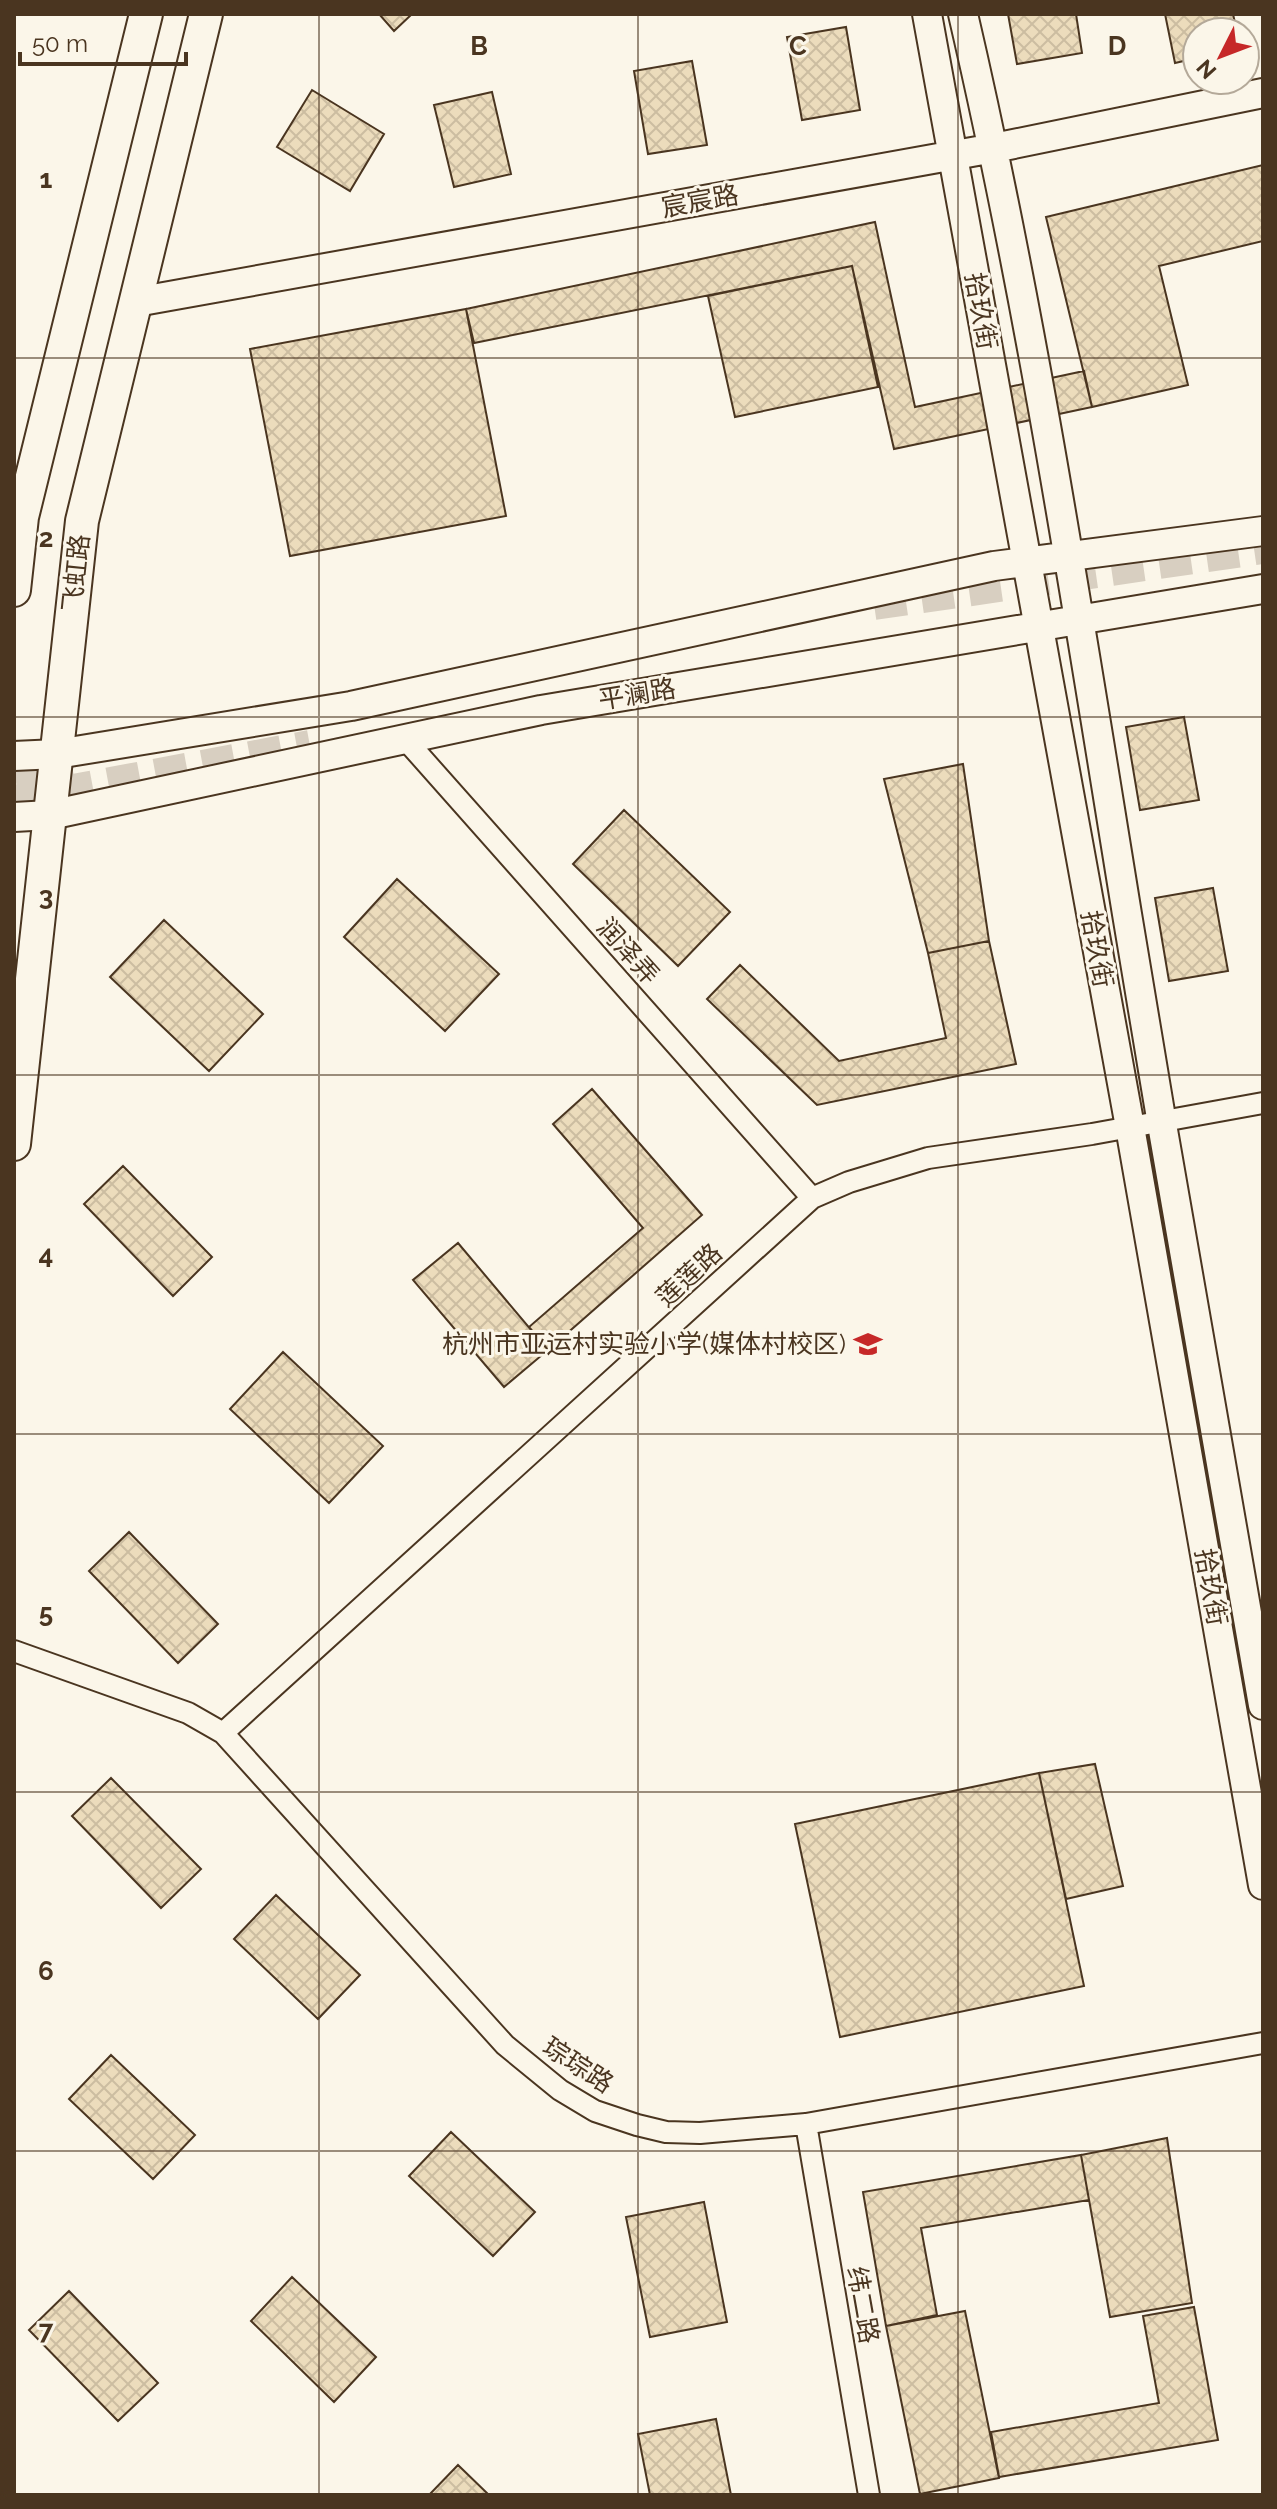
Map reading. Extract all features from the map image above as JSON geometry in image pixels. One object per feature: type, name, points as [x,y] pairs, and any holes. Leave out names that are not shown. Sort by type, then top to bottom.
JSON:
[{"type":"main road","points":[[14,590],[22,517],[146,14]]},
{"type":"main road","name":"飞虹路","points":[[14,1144],[82,521],[206,14]]},
{"type":"main road","name":"拾玖街","points":[[927,14],[1130,1127],[1263,1885]]},
{"type":"main road","name":"拾玖街","points":[[963,14],[994,148],[1069,557],[1161,1122],[1263,1705]]},
{"type":"main road","name":"宸宸路","points":[[136,302],[994,148],[1263,93]]},
{"type":"main road","name":"平澜路","points":[[14,756],[57,754],[351,706],[994,566],[1263,531]]},
{"type":"main road","name":"平澜路","points":[[14,817],[50,815],[541,710],[1263,589]]},
{"type":"street","name":"润泽弄","points":[[405,739],[812,1198]]},
{"type":"street","name":"莲莲路","points":[[223,1733],[812,1198],[849,1182],[928,1158],[1263,1103]]},
{"type":"street","name":"琮琮路","points":[[14,1651],[188,1713],[223,1733],[505,2045],[560,2090],[595,2111],[666,2132],[700,2133],[806,2124],[1263,2043]]},
{"type":"street","name":"纬二路","points":[[806,2124],[869,2495]]},
{"type":"building","points":[[379,14],[412,14],[394,31]]},
{"type":"building","points":[[1008,14],[1076,14],[1082,53],[1017,64]]},
{"type":"building","points":[[1165,14],[1233,14],[1181,16],[1181,62],[1175,63]]},
{"type":"building","points":[[846,27],[860,110],[802,120],[787,37]]},
{"type":"building","points":[[692,61],[707,145],[648,154],[634,71]]},
{"type":"building","points":[[312,90],[384,134],[350,191],[277,147]]},
{"type":"building","points":[[492,92],[511,174],[454,187],[434,105]]},
{"type":"building","points":[[1263,165],[1263,241],[1159,266],[1188,385],[1092,407],[1046,217]]},
{"type":"building","points":[[875,222],[915,407],[1084,371],[1092,407],[894,449],[852,266],[474,343],[466,309]]},
{"type":"building","points":[[852,266],[878,387],[735,417],[708,296]]},
{"type":"building","points":[[466,309],[506,516],[290,556],[250,349]]},
{"type":"building","points":[[1184,717],[1199,800],[1140,810],[1126,727]]},
{"type":"building","points":[[963,764],[989,941],[928,953],[884,779]]},
{"type":"building","points":[[624,810],[730,912],[678,966],[573,864]]},
{"type":"building","points":[[397,879],[499,974],[445,1031],[344,937]]},
{"type":"building","points":[[1213,888],[1228,971],[1169,981],[1155,898]]},
{"type":"building","points":[[164,920],[263,1014],[209,1071],[110,977]]},
{"type":"building","points":[[989,941],[1016,1064],[817,1105],[707,999],[740,965],[839,1061],[946,1038],[928,953]]},
{"type":"building","points":[[592,1089],[702,1215],[548,1350],[529,1327],[643,1228],[553,1124]]},
{"type":"building","points":[[123,1166],[212,1257],[173,1296],[84,1204]]},
{"type":"building","points":[[458,1243],[548,1350],[504,1387],[413,1280]]},
{"type":"building","points":[[283,1352],[383,1446],[329,1503],[230,1409]]},
{"type":"building","points":[[129,1532],[218,1624],[178,1663],[89,1571]]},
{"type":"building","points":[[1095,1764],[1123,1886],[1066,1899],[1039,1773]]},
{"type":"building","points":[[1039,1773],[1084,1986],[840,2037],[795,1824]]},
{"type":"building","points":[[111,1778],[201,1869],[161,1908],[72,1816]]},
{"type":"building","points":[[276,1895],[360,1975],[318,2019],[234,1939]]},
{"type":"building","points":[[111,2055],[195,2135],[153,2179],[69,2099]]},
{"type":"building","points":[[451,2132],[535,2212],[493,2256],[409,2176]]},
{"type":"building","points":[[1167,2138],[1192,2303],[1110,2317],[1081,2155]]},
{"type":"building","points":[[1081,2155],[1089,2200],[921,2228],[937,2315],[886,2326],[863,2192]]},
{"type":"building","points":[[704,2202],[727,2322],[650,2337],[626,2217]]},
{"type":"building","points":[[292,2277],[376,2357],[334,2402],[251,2321]]},
{"type":"building","points":[[69,2291],[158,2383],[118,2421],[29,2330]]},
{"type":"building","points":[[1194,2307],[1218,2440],[999,2477],[991,2432],[1159,2403],[1143,2316]]},
{"type":"building","points":[[965,2311],[999,2478],[920,2494],[886,2326]]},
{"type":"building","points":[[716,2419],[731,2495],[650,2495],[638,2434]]},
{"type":"building","points":[[458,2465],[489,2495],[429,2495]]},
{"type":"tunnel","points":[[874,604],[1263,548]]},
{"type":"tunnel","points":[[14,801],[310,746]]},
{"type":"tunnel","points":[[14,772],[71,761]]},
{"type":"place","name":"杭州市亚运村实验小学(媒体村校区)","points":[[868,1344]]}]
